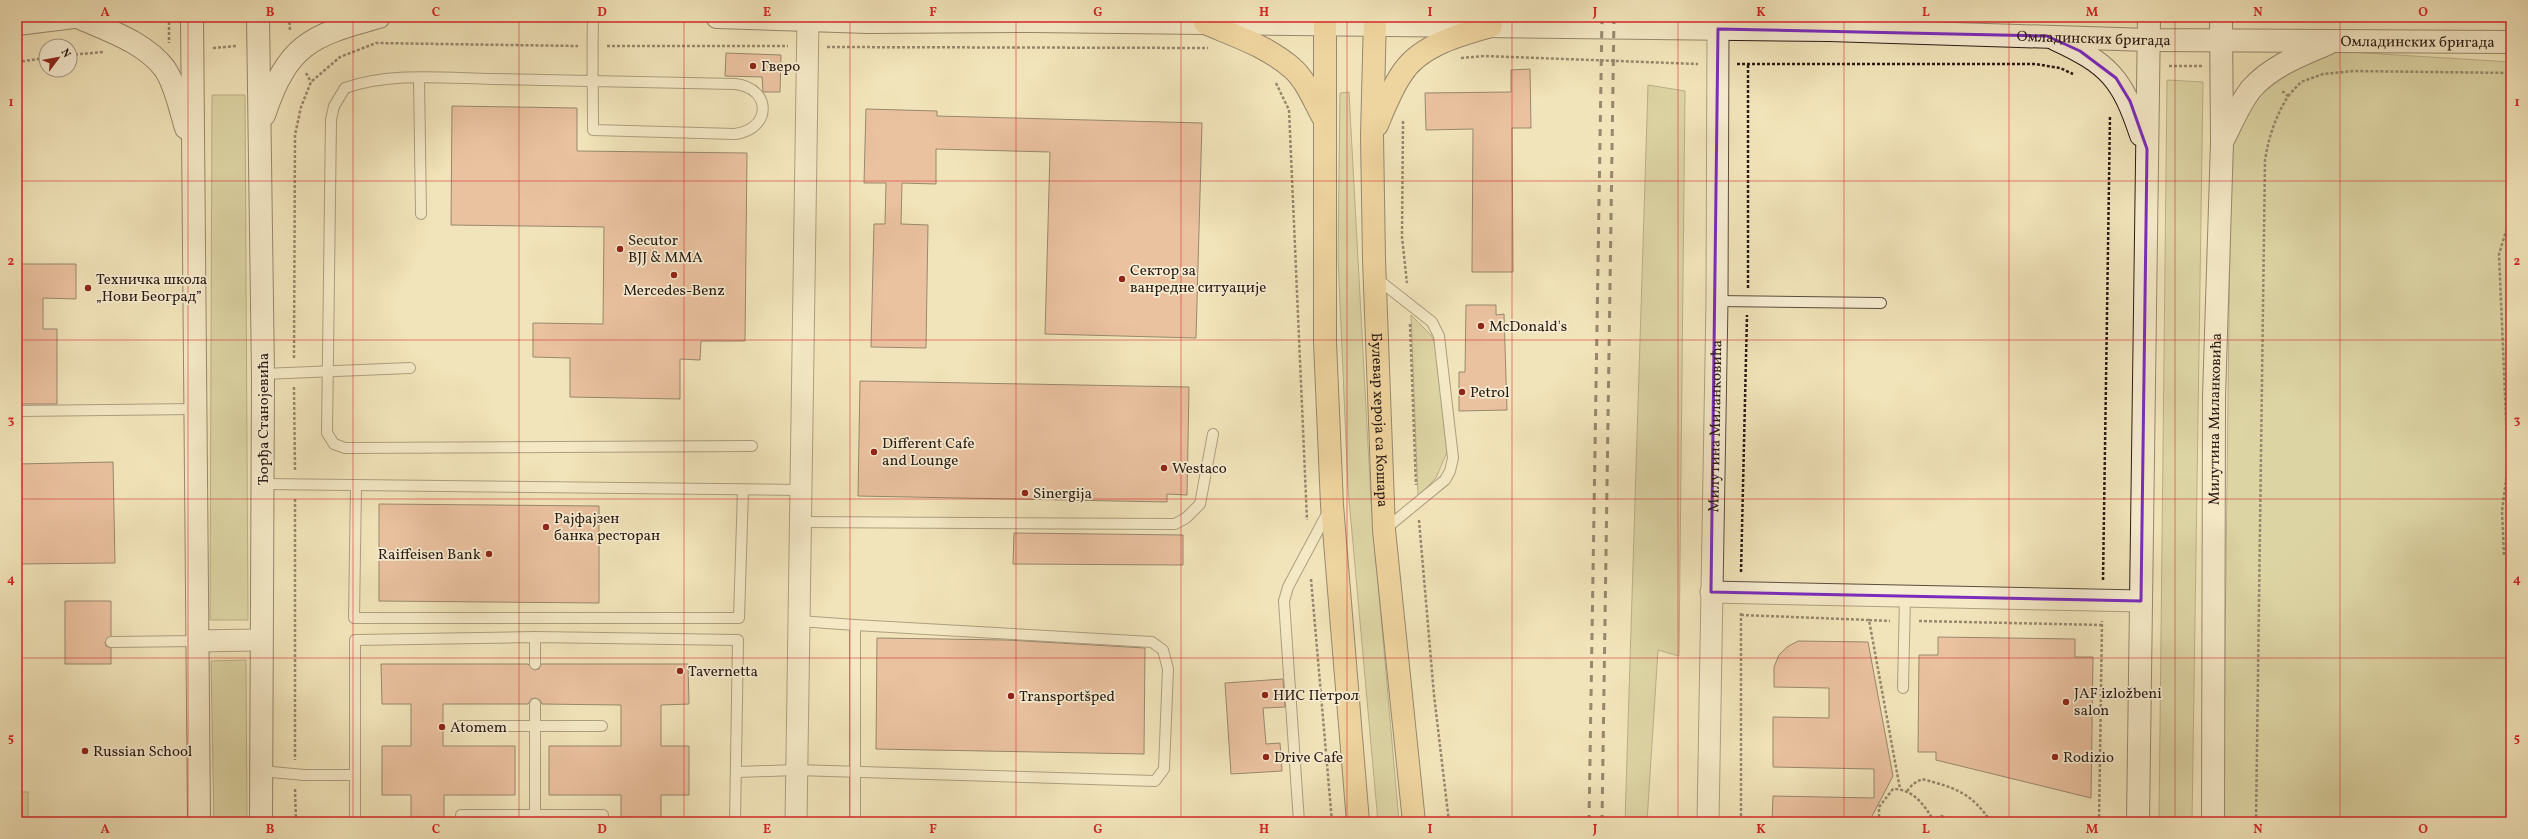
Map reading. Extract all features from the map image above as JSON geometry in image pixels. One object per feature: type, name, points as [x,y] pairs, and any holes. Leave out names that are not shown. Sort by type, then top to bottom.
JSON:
[{"type":"main road","points":[[1325,21],[1325,342],[1332,505],[1358,822]]},
{"type":"main road","name":"Булевар хероја са Кошара","points":[[1375,22],[1372,135],[1374,277],[1384,530],[1414,822]]},
{"type":"main road","points":[[1205,23],[1258,46],[1293,68],[1306,86],[1324,120]]},
{"type":"main road","points":[[1372,135],[1401,74],[1410,63],[1454,37],[1491,26]]},
{"type":"street","points":[[17,24],[74,17]]},
{"type":"street","points":[[78,17],[131,42],[148,53],[164,69],[173,86],[193,151]]},
{"type":"street","points":[[192,17],[199,822]]},
{"type":"street","name":"Ђорђа Станојевића","points":[[258,17],[263,374],[261,822]]},
{"type":"street","points":[[260,127],[269,98],[293,54],[315,39],[339,28],[379,17]]},
{"type":"street","name":"Омладинских бригада","points":[[717,17],[808,18],[868,22],[1205,23],[1325,21],[1491,26],[2047,36],[2149,40],[2511,42]]},
{"type":"street","points":[[2138,822],[2149,17]]},
{"type":"street","name":"Милутина Миланковића","points":[[2213,822],[2214,397],[2222,142],[2221,17]]},
{"type":"street","points":[[796,822],[808,18]]},
{"type":"street","name":"Милутина Миланковића","points":[[1708,822],[1717,301],[1718,29]]},
{"type":"street","points":[[2047,36],[2080,51],[2116,78],[2130,101],[2147,149]]},
{"type":"street","points":[[2222,142],[2243,101],[2252,89],[2266,75],[2281,65],[2337,40]]},
{"type":"street","points":[[1711,592],[2141,601]]},
{"type":"street","points":[[198,641],[262,640]]},
{"type":"lane","points":[[593,17],[593,80],[593,130],[735,134],[747,132],[757,126],[763,115],[763,103],[757,92],[747,85],[593,80],[419,78],[372,81],[345,88],[334,106],[330,120],[327,432],[334,444],[345,448],[752,446]]},
{"type":"lane","points":[[419,78],[421,214]]},
{"type":"lane","points":[[1374,277],[1409,302],[1432,322],[1439,336],[1453,458],[1445,480],[1384,530]]},
{"type":"lane","points":[[1717,301],[1880,303]]},
{"type":"lane","points":[[263,374],[410,368]]},
{"type":"lane","points":[[17,411],[195,409]]},
{"type":"lane","points":[[800,522],[1175,524],[1186,518],[1200,504],[1213,434]]},
{"type":"lane","points":[[263,484],[801,490]]},
{"type":"lane","points":[[356,486],[354,618],[739,618],[743,490]]},
{"type":"lane","points":[[1299,822],[1284,601],[1288,587],[1332,505]]},
{"type":"lane","points":[[1903,688],[1905,596]]},
{"type":"lane","points":[[738,772],[796,770],[1155,780],[1164,769],[1168,669],[1163,650],[1152,642],[799,621]]},
{"type":"lane","points":[[855,625],[855,822]]},
{"type":"lane","points":[[535,637],[535,664]]},
{"type":"lane","points":[[355,822],[355,640],[535,637],[738,640],[738,772],[735,822]]},
{"type":"lane","points":[[111,642],[198,641]]},
{"type":"lane","points":[[535,704],[535,818]]},
{"type":"lane","points":[[460,726],[602,726]]},
{"type":"lane","points":[[261,771],[295,774],[355,775]]},
{"type":"lane","points":[[460,815],[535,818],[603,815]]},
{"type":"path","points":[[148,53],[169,52],[169,17]]},
{"type":"path","points":[[192,50],[258,44]]},
{"type":"path","points":[[1458,58],[1485,56],[1718,64],[2035,64],[2060,68],[2077,76]]},
{"type":"path","points":[[17,62],[38,59]]},
{"type":"path","points":[[1742,822],[1741,592],[1748,302],[1748,64]]},
{"type":"path","points":[[2148,65],[2222,67]]},
{"type":"path","points":[[2256,822],[2265,160],[2268,138],[2275,118],[2288,96],[2301,82],[2323,74],[2353,71],[2511,72]]},
{"type":"path","points":[[2266,75],[2288,96]]},
{"type":"path","points":[[296,822],[294,373],[295,135],[301,107],[311,82]]},
{"type":"path","points":[[1276,84],[1289,110],[1308,549],[1332,822]]},
{"type":"path","points":[[2099,822],[2110,109]]},
{"type":"path","points":[[1405,113],[1403,121],[1402,237],[1409,302],[1417,503],[1434,695],[1449,822]]},
{"type":"path","points":[[2504,555],[2502,511],[2508,465],[2500,254],[2506,228],[2511,220]]},
{"type":"path","points":[[1742,615],[1904,621],[2102,625]]},
{"type":"path","points":[[1868,620],[1900,789]]},
{"type":"path","points":[[1907,791],[1913,784],[1922,779],[1954,788],[1979,804],[1990,822]]},
{"type":"path","points":[[1879,822],[1879,807],[1893,789],[1907,791],[1925,806],[1932,818]]},
{"type":"path","points":[[1927,822],[1932,818],[1941,816],[1959,822]]},
{"type":"highlighted area","points":[[1718,29],[2047,36],[2080,51],[2116,78],[2130,101],[2147,149],[2141,601],[1711,592]]},
{"type":"shaded area","points":[[2333,51],[2511,62],[2511,822],[2223,822],[2231,149],[2243,121],[2271,80]]},
{"type":"shaded area","points":[[2167,80],[2203,82],[2192,822],[2159,822]]},
{"type":"shaded area","points":[[1648,85],[1685,91],[1679,656],[1658,650],[1647,822],[1625,822]]},
{"type":"shaded area","points":[[1349,92],[1371,501],[1399,822],[1378,822],[1348,488],[1338,257],[1340,93]]},
{"type":"shaded area","points":[[212,95],[245,95],[248,620],[210,620]]},
{"type":"shaded area","points":[[1411,315],[1431,335],[1436,346],[1447,452],[1436,478],[1418,496]]},
{"type":"shaded area","points":[[246,660],[247,822],[214,822],[211,661]]},
{"type":"shaded area","points":[[17,792],[28,792],[28,822],[17,822]]},
{"type":"building","name":"Гверо","points":[[726,53],[781,55],[780,92],[763,92],[762,77],[725,76]]},
{"type":"building","points":[[1530,69],[1531,128],[1512,128],[1513,272],[1472,272],[1473,129],[1426,130],[1425,93],[1511,92],[1511,70]]},
{"type":"building","name":"Mercedes-Benz","points":[[452,106],[577,108],[577,151],[747,153],[745,341],[701,341],[700,360],[680,359],[680,399],[570,397],[570,358],[533,357],[533,323],[603,324],[604,227],[451,225]]},
{"type":"building","name":"Сектор за ванредне ситуације","points":[[866,109],[937,111],[937,116],[1202,123],[1196,338],[1045,334],[1050,152],[936,149],[936,184],[902,183],[901,224],[928,225],[926,348],[871,347],[874,224],[885,224],[886,183],[864,183]]},
{"type":"building","points":[[17,264],[76,264],[76,299],[43,298],[43,329],[57,329],[57,404],[17,404]]},
{"type":"building","points":[[1466,305],[1496,305],[1496,315],[1504,314],[1507,410],[1459,411],[1459,372],[1465,372]]},
{"type":"building","points":[[860,381],[1189,387],[1187,495],[1167,494],[1167,502],[858,496]]},
{"type":"building","points":[[113,462],[115,563],[17,564],[17,464]]},
{"type":"building","name":"Raiffeisen Bank","points":[[379,504],[599,506],[599,603],[379,601]]},
{"type":"building","points":[[1014,533],[1183,535],[1183,565],[1013,564]]},
{"type":"building","points":[[65,601],[111,601],[111,636],[105,642],[106,646],[111,648],[111,664],[65,664]]},
{"type":"building","points":[[1938,637],[2075,639],[2075,657],[2093,657],[2091,798],[1936,760],[1936,752],[1918,752],[1919,655],[1938,655]]},
{"type":"building","name":"Transportšped","points":[[877,638],[1007,640],[1145,648],[1144,754],[876,749]]},
{"type":"building","points":[[1798,641],[1868,642],[1893,776],[1869,822],[1772,822],[1773,796],[1874,798],[1874,769],[1773,767],[1773,717],[1829,718],[1829,688],[1774,687],[1774,667],[1779,655],[1787,647]]},
{"type":"building","points":[[381,664],[528,664],[535,670],[539,669],[541,664],[688,664],[689,704],[661,705],[661,746],[689,746],[689,795],[661,795],[661,822],[621,822],[621,795],[549,795],[549,746],[621,746],[621,705],[542,704],[540,700],[535,698],[531,699],[528,704],[443,704],[443,746],[515,746],[515,795],[444,795],[444,822],[411,822],[411,795],[382,795],[382,746],[411,746],[411,704],[382,704]]},
{"type":"building","points":[[1283,679],[1285,707],[1263,708],[1266,744],[1280,743],[1282,771],[1231,774],[1225,683]]},
{"type":"railway","points":[[1589,822],[1602,17]]},
{"type":"railway","points":[[1602,822],[1614,17]]},
{"type":"place","name":"Гверо","points":[[753,66]]},
{"type":"place","name":"Secutor BJJ & MMA","points":[[620,249]]},
{"type":"place","name":"Mercedes-Benz","points":[[674,275]]},
{"type":"place","name":"Сектор за ванредне ситуације","points":[[1122,279]]},
{"type":"place","name":"Техничка школа „Нови Београд”","points":[[88,288]]},
{"type":"place","name":"McDonald's","points":[[1481,326]]},
{"type":"place","name":"Petrol","points":[[1462,392]]},
{"type":"place","name":"Different Cafe and Lounge","points":[[874,452]]},
{"type":"place","name":"Westaco","points":[[1164,468]]},
{"type":"place","name":"Sinergija","points":[[1025,493]]},
{"type":"place","name":"Рајфајзен банка ресторан","points":[[546,527]]},
{"type":"place","name":"Raiffeisen Bank","points":[[489,554]]},
{"type":"place","name":"Tavernetta","points":[[680,671]]},
{"type":"place","name":"НИС Петрол","points":[[1265,695]]},
{"type":"place","name":"Transportšped","points":[[1011,696]]},
{"type":"place","name":"JAF izložbeni salon","points":[[2066,702]]},
{"type":"place","name":"Atomem","points":[[442,727]]},
{"type":"place","name":"Russian School","points":[[85,751]]},
{"type":"place","name":"Drive Cafe","points":[[1266,757]]},
{"type":"place","name":"Rodizio","points":[[2055,757]]}]
